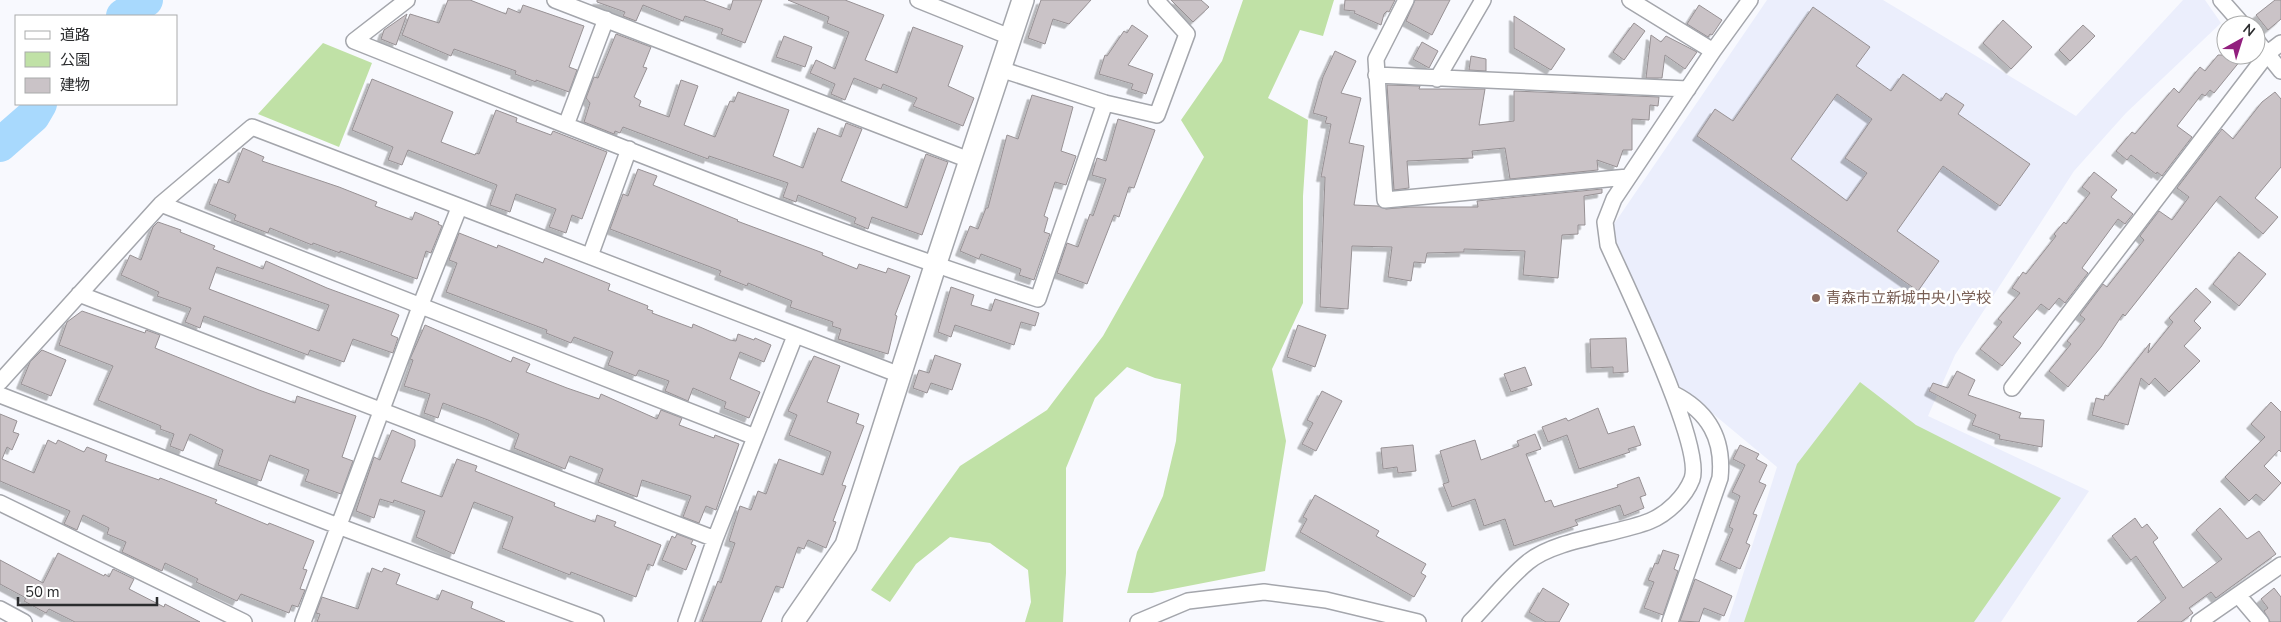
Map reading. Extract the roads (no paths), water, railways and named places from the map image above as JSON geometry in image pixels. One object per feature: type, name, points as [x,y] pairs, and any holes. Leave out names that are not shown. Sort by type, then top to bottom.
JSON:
[{"type":"street","points":[[407,0],[354,41],[566,125],[935,266],[1038,299],[1105,103]]},
{"type":"street","points":[[556,0],[969,160]]},
{"type":"street","points":[[918,0],[1010,36]]},
{"type":"street","points":[[793,622],[846,545],[969,160],[1023,0]]},
{"type":"street","points":[[1000,68],[1105,103],[1158,115],[1187,34],[1156,0]]},
{"type":"street","points":[[1406,0],[1376,59],[1385,200],[1628,177]]},
{"type":"street","points":[[1437,79],[1483,0]]},
{"type":"street","points":[[1630,0],[1713,51]]},
{"type":"street","points":[[1470,622],[1528,562],[1547,551],[1651,521],[1671,509],[1692,478],[1691,452],[1674,394],[1608,245],[1605,222],[1614,199],[1628,177],[1713,51],[1750,0]]},
{"type":"street","points":[[2221,0],[2234,15]]},
{"type":"street","points":[[566,125],[606,19]]},
{"type":"street","points":[[2012,388],[2268,54],[2281,43]]},
{"type":"street","points":[[2266,52],[2281,71]]},
{"type":"street","points":[[1376,75],[1688,89]]},
{"type":"street","points":[[0,382],[161,204],[252,127],[459,208],[590,256],[900,375]]},
{"type":"street","points":[[590,256],[629,149]]},
{"type":"street","points":[[161,204],[421,304],[755,437]]},
{"type":"street","points":[[304,622],[381,409],[459,208]]},
{"type":"street","points":[[79,294],[381,409],[715,540]]},
{"type":"street","points":[[686,622],[715,540],[796,336]]},
{"type":"street","points":[[1670,622],[1720,478],[1722,457],[1715,432],[1691,402],[1674,394]]},
{"type":"street","points":[[0,395],[338,526],[596,622]]},
{"type":"street","points":[[0,503],[244,622]]},
{"type":"street","points":[[2199,622],[2281,565]]},
{"type":"street","points":[[1138,622],[1188,601],[1264,592],[1326,600],[1418,622]]},
{"type":"street","points":[[2238,595],[2261,622]]},
{"type":"street","points":[[0,609],[24,622]]},
{"type":"waterway","points":[[124,15],[146,0]]},
{"type":"waterway","points":[[0,145],[33,116],[39,105]]},
{"type":"place","name":"青森市立新城中央小学校","points":[[1816,298]]}]
